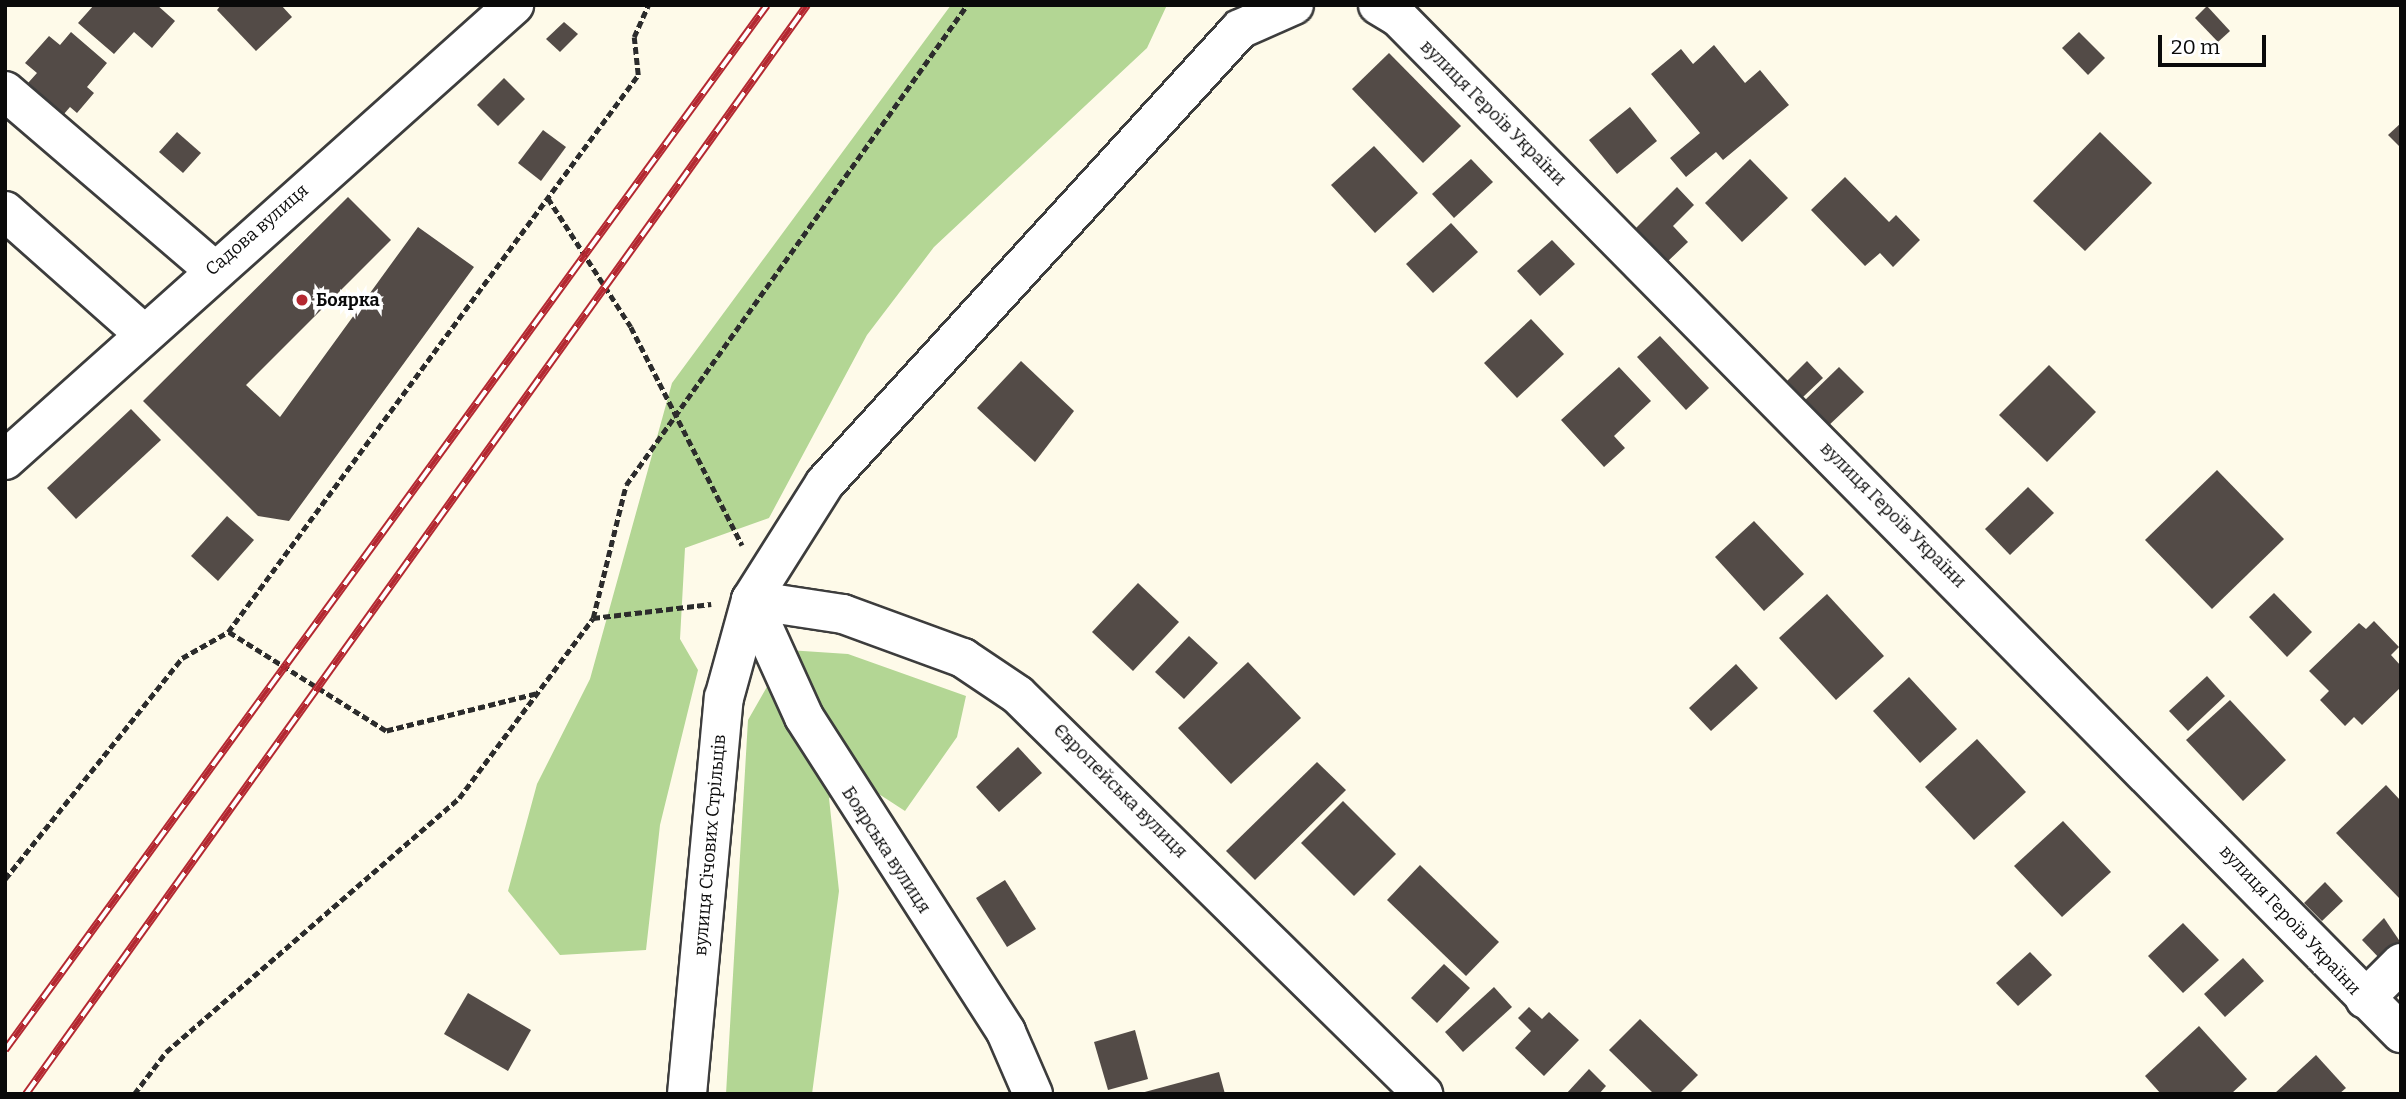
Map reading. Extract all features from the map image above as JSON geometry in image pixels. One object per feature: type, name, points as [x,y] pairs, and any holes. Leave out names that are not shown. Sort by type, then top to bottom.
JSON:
[{"type":"street","name":"Садова вулиця","points":[[5,460],[213,269],[514,5]]},
{"type":"street","name":"вулиця Січових Стрільців","points":[[687,1094],[724,698],[751,600],[825,483],[1240,29],[1294,5]]},
{"type":"street","name":"вулиця Героїв України","points":[[1396,9],[2160,784],[2365,999],[2401,1033]]},
{"type":"street","points":[[5,91],[213,269]]},
{"type":"street","points":[[5,211],[143,333]]},
{"type":"street","name":"Боярська вулиця","points":[[751,600],[804,717],[1006,1032],[1033,1094]]},
{"type":"street","name":"Європейська вулиця","points":[[751,600],[843,614],[963,658],[1018,695],[1423,1094]]},
{"type":"street","points":[[2365,999],[2401,962]]},
{"type":"path","points":[[5,879],[182,658],[228,632],[548,198],[638,75],[634,37],[648,5]]},
{"type":"path","points":[[134,1094],[166,1052],[459,798],[593,618],[626,485],[967,5]]},
{"type":"path","points":[[548,198],[631,327],[674,417],[741,538],[751,600],[593,618]]},
{"type":"path","points":[[228,632],[386,732],[537,693]]},
{"type":"green space","points":[[951,5],[1167,5],[1147,48],[934,247],[867,335],[769,518],[685,548],[680,639],[698,670],[660,825],[646,950],[560,955],[508,891],[537,784],[590,679],[672,383]]},
{"type":"green space","points":[[788,650],[848,654],[966,696],[957,737],[905,811],[865,785],[829,798],[839,891],[812,1094],[726,1094],[748,720]]},
{"type":"building","points":[[94,5],[157,5],[175,21],[152,48],[134,32],[114,54],[78,23]]},
{"type":"building","points":[[221,5],[281,5],[292,17],[256,51],[217,10]]},
{"type":"building","points":[[2207,6],[2230,31],[2218,42],[2195,18]]},
{"type":"building","points":[[564,22],[578,34],[560,52],[546,39]]},
{"type":"building","points":[[71,32],[107,63],[87,87],[94,93],[77,113],[70,107],[64,114],[28,83],[37,73],[25,63],[49,36],[60,45]]},
{"type":"building","points":[[2079,32],[2105,58],[2088,75],[2062,48]]},
{"type":"building","points":[[1714,45],[1745,83],[1760,70],[1789,105],[1723,160],[1716,152],[1686,177],[1670,158],[1700,133],[1651,74],[1681,49],[1693,64]]},
{"type":"building","points":[[1389,53],[1461,126],[1423,163],[1352,89]]},
{"type":"building","points":[[504,78],[525,99],[498,126],[477,105]]},
{"type":"building","points":[[1630,107],[1657,141],[1617,174],[1589,140]]},
{"type":"building","points":[[2401,123],[2401,148],[2388,135]]},
{"type":"building","points":[[543,130],[566,147],[541,181],[518,163]]},
{"type":"building","points":[[177,132],[201,153],[183,173],[159,152]]},
{"type":"building","points":[[2100,132],[2152,183],[2085,251],[2033,201]]},
{"type":"building","points":[[1374,146],[1418,193],[1375,233],[1331,185]]},
{"type":"building","points":[[1471,159],[1493,182],[1454,218],[1432,194]]},
{"type":"building","points":[[1750,159],[1788,198],[1742,242],[1705,203]]},
{"type":"building","points":[[1845,177],[1889,222],[1896,215],[1920,240],[1893,267],[1880,253],[1865,266],[1811,210]]},
{"type":"building","points":[[1677,187],[1694,205],[1673,226],[1688,242],[1666,263],[1634,230]]},
{"type":"building","points":[[348,197],[391,240],[246,385],[280,417],[418,227],[474,267],[289,521],[258,516],[143,401]]},
{"type":"building","points":[[1451,223],[1478,252],[1433,293],[1406,264]]},
{"type":"building","points":[[1552,240],[1575,264],[1540,296],[1517,271]]},
{"type":"building","points":[[1531,319],[1564,354],[1517,398],[1484,363]]},
{"type":"building","points":[[1660,336],[1709,388],[1686,410],[1637,357]]},
{"type":"building","points":[[1021,361],[1074,411],[1035,462],[977,408]]},
{"type":"building","points":[[1807,361],[1823,378],[1803,397],[1787,381]]},
{"type":"building","points":[[2049,365],[2096,412],[2047,462],[1999,415]]},
{"type":"building","points":[[1619,367],[1651,401],[1614,436],[1625,448],[1604,467],[1561,420]]},
{"type":"building","points":[[1839,367],[1864,392],[1826,428],[1802,403]]},
{"type":"building","points":[[131,409],[161,440],[76,519],[47,488]]},
{"type":"building","points":[[2217,470],[2284,539],[2212,609],[2145,540]]},
{"type":"building","points":[[2028,487],[2054,513],[2010,555],[1985,529]]},
{"type":"building","points":[[227,516],[254,540],[218,581],[191,556]]},
{"type":"building","points":[[1754,521],[1804,574],[1764,611],[1715,557]]},
{"type":"building","points":[[1138,583],[1179,622],[1133,671],[1092,632]]},
{"type":"building","points":[[2274,593],[2312,632],[2287,657],[2249,617]]},
{"type":"building","points":[[1827,594],[1884,656],[1836,700],[1779,638]]},
{"type":"building","points":[[2374,621],[2399,647],[2391,655],[2401,666],[2401,687],[2362,725],[2354,717],[2345,726],[2320,700],[2329,691],[2309,671],[2359,623],[2366,629]]},
{"type":"building","points":[[1189,636],[1218,663],[1184,699],[1155,672]]},
{"type":"building","points":[[1248,662],[1301,718],[1231,784],[1178,728]]},
{"type":"building","points":[[1736,664],[1758,688],[1711,731],[1689,708]]},
{"type":"building","points":[[2207,676],[2225,696],[2188,731],[2169,711]]},
{"type":"building","points":[[1909,677],[1957,729],[1920,763],[1873,711]]},
{"type":"building","points":[[2230,700],[2286,760],[2243,801],[2186,740]]},
{"type":"building","points":[[1977,739],[2026,792],[1974,840],[1925,787]]},
{"type":"building","points":[[1018,747],[1042,773],[999,812],[976,787]]},
{"type":"building","points":[[1317,762],[1346,790],[1255,880],[1226,851]]},
{"type":"building","points":[[2386,785],[2401,801],[2401,900],[2336,833]]},
{"type":"building","points":[[1343,801],[1396,854],[1354,896],[1301,843]]},
{"type":"building","points":[[2063,821],[2111,872],[2062,917],[2014,866]]},
{"type":"building","points":[[1420,865],[1499,942],[1466,976],[1387,900]]},
{"type":"building","points":[[1005,880],[1036,929],[1007,947],[976,898]]},
{"type":"building","points":[[2325,882],[2343,901],[2322,921],[2304,903]]},
{"type":"building","points":[[2384,918],[2401,943],[2382,961],[2362,940]]},
{"type":"building","points":[[2183,923],[2219,960],[2183,993],[2148,956]]},
{"type":"building","points":[[2030,952],[2052,975],[2018,1006],[1996,983]]},
{"type":"building","points":[[2243,958],[2264,981],[2225,1017],[2204,994]]},
{"type":"building","points":[[1444,964],[1470,988],[1437,1023],[1411,998]]},
{"type":"building","points":[[1494,987],[1512,1007],[1463,1052],[1445,1032]]},
{"type":"building","points":[[468,993],[531,1030],[508,1071],[444,1034]]},
{"type":"building","points":[[1529,1007],[1542,1019],[1549,1012],[1579,1040],[1544,1076],[1515,1048],[1531,1031],[1518,1018]]},
{"type":"building","points":[[1640,1019],[1698,1075],[1679,1094],[1654,1094],[1609,1050]]},
{"type":"building","points":[[2199,1026],[2247,1079],[2231,1094],[2161,1094],[2145,1076]]},
{"type":"building","points":[[1135,1030],[1148,1079],[1108,1090],[1094,1042]]},
{"type":"building","points":[[2316,1055],[2346,1088],[2339,1094],[2274,1094]]},
{"type":"building","points":[[1589,1069],[1606,1086],[1599,1094],[1566,1094]]},
{"type":"building","points":[[1219,1072],[1225,1094],[1141,1093]]},
{"type":"railway","points":[[5,1050],[767,5]]},
{"type":"railway","points":[[26,1094],[807,5]]},
{"type":"place","name":"Боярка","points":[[302,300]]}]
